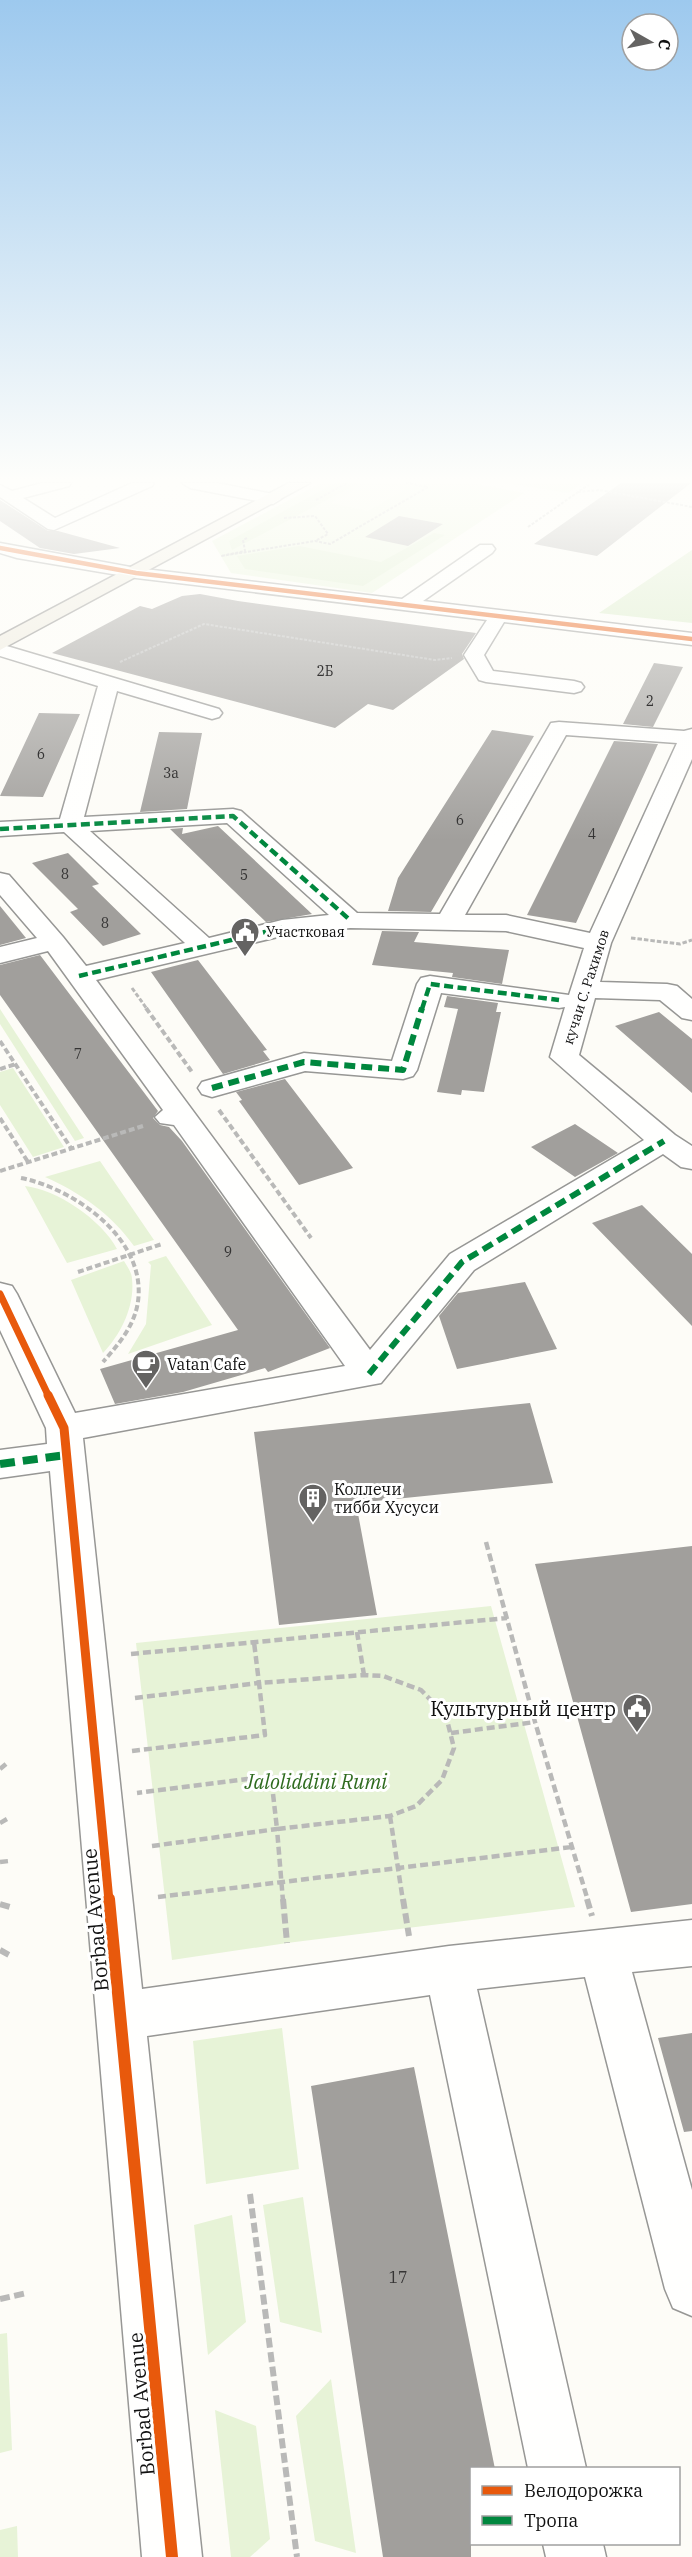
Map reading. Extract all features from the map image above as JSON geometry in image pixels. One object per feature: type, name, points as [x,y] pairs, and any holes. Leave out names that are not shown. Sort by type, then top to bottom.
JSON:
[{"type":"main road","points":[[0,644],[80,602]]},
{"type":"street","points":[[383,602],[692,639]]},
{"type":"street","points":[[406,605],[410,602]]},
{"type":"street","points":[[499,616],[474,655],[486,676],[574,687]]},
{"type":"street","points":[[0,650],[213,713]]},
{"type":"street","points":[[70,825],[99,679]]},
{"type":"street","points":[[448,922],[559,728],[691,736]]},
{"type":"street","name":"кучаи С. Рахимов","points":[[691,736],[686,763],[572,995],[564,1057],[664,1141],[692,1160]]},
{"type":"street","points":[[0,830],[233,816],[350,920]]},
{"type":"street","points":[[70,825],[204,947]]},
{"type":"street","points":[[0,880],[54,942],[175,1116],[369,1374]]},
{"type":"street","points":[[79,976],[282,928],[350,920],[506,923],[600,938]]},
{"type":"street","points":[[0,955],[54,942]]},
{"type":"street","points":[[206,1087],[304,1062],[403,1070],[430,984],[572,995],[680,988],[692,1012]]},
{"type":"street","points":[[0,1464],[65,1441],[369,1374],[462,1262],[664,1141]]},
{"type":"street","name":"Borbad Avenue","points":[[0,1294],[65,1441],[172,2557]]},
{"type":"street","points":[[121,2016],[433,1972],[692,1943]]},
{"type":"street","points":[[603,1954],[692,2289]]},
{"type":"street","points":[[433,1972],[557,2467]]},
{"type":"path","points":[[99,679],[204,624],[435,660],[474,655]]},
{"type":"path","points":[[600,938],[670,944],[692,940]]},
{"type":"path","points":[[117,967],[206,1087],[315,1244]]},
{"type":"path","points":[[0,1041],[71,1148]]},
{"type":"path","points":[[0,1069],[15,1064]]},
{"type":"path","points":[[0,1171],[175,1116]]},
{"type":"path","points":[[0,1118],[28,1162]]},
{"type":"path","points":[[21,1178],[54,1186],[86,1206],[111,1227],[130,1254],[139,1274],[139,1300],[132,1324],[115,1350],[103,1362]]},
{"type":"path","points":[[78,1272],[162,1244]]},
{"type":"path","points":[[486,1542],[535,1722],[603,1954]]},
{"type":"path","points":[[132,1654],[507,1618]]},
{"type":"path","points":[[357,1632],[364,1675]]},
{"type":"path","points":[[98,1776],[265,1735],[254,1642]]},
{"type":"path","points":[[135,1698],[259,1683],[364,1675],[382,1676],[421,1690],[446,1716],[454,1748],[442,1780],[416,1806],[390,1816],[152,1846]]},
{"type":"path","points":[[451,1733],[535,1722]]},
{"type":"path","points":[[0,1769],[6,1764]]},
{"type":"path","points":[[98,1776],[271,1776],[278,1829],[287,1943]]},
{"type":"path","points":[[390,1816],[397,1868],[433,1972]]},
{"type":"path","points":[[0,1823],[7,1819]]},
{"type":"path","points":[[158,1896],[572,1847]]},
{"type":"path","points":[[0,1862],[9,1861]]},
{"type":"path","points":[[0,1904],[10,1907]]},
{"type":"path","points":[[0,1950],[11,1956]]},
{"type":"path","points":[[250,2194],[297,2557]]},
{"type":"path","points":[[0,2299],[27,2293]]},
{"type":"green space","points":[[615,602],[692,602],[692,623],[599,613]]},
{"type":"green space","points":[[0,1009],[84,1138],[75,1141],[0,1024]]},
{"type":"green space","points":[[13,1068],[64,1147],[33,1157],[0,1105],[0,1072]]},
{"type":"green space","points":[[100,1161],[154,1240],[134,1246],[105,1214],[71,1190],[45,1177]]},
{"type":"green space","points":[[25,1186],[50,1193],[77,1208],[101,1227],[117,1249],[67,1263]]},
{"type":"green space","points":[[166,1256],[212,1325],[128,1354],[146,1324],[151,1265],[148,1262]]},
{"type":"green space","points":[[124,1261],[132,1277],[129,1309],[116,1337],[103,1353],[71,1280]]},
{"type":"green space","name":"Jaloliddini Rumi","points":[[491,1606],[575,1907],[287,1943],[172,1960],[136,1643]]},
{"type":"green space","points":[[282,2028],[299,2169],[206,2184],[193,2041]]},
{"type":"green space","points":[[303,2197],[322,2333],[280,2322],[263,2205]]},
{"type":"green space","points":[[232,2215],[246,2322],[208,2355],[194,2225]]},
{"type":"green space","points":[[7,2333],[12,2450],[0,2453],[0,2334]]},
{"type":"green space","points":[[331,2379],[356,2553],[315,2541],[296,2416]]},
{"type":"green space","points":[[215,2410],[256,2426],[270,2539],[250,2557],[231,2557]]},
{"type":"green space","points":[[17,2526],[18,2557],[0,2557],[0,2530]]},
{"type":"building","points":[[167,602],[248,602],[476,633],[462,654],[464,659],[393,710],[368,704],[335,728],[52,653],[140,606],[152,609]]},
{"type":"building","points":[[654,663],[683,667],[653,727],[623,724]]},
{"type":"building","points":[[39,713],[80,714],[43,797],[0,796]]},
{"type":"building","points":[[492,730],[534,736],[431,912],[388,911],[398,878]]},
{"type":"building","points":[[159,732],[202,733],[187,809],[140,812]]},
{"type":"building","points":[[614,741],[658,744],[576,923],[527,915]]},
{"type":"building","points":[[218,826],[312,914],[266,922],[170,829],[183,828],[182,834]]},
{"type":"building","points":[[68,853],[99,884],[92,886],[141,934],[103,946],[70,912],[78,909],[32,863]]},
{"type":"building","points":[[0,906],[26,938],[0,945]]},
{"type":"building","points":[[382,931],[419,932],[414,942],[509,950],[502,984],[452,977],[453,973],[372,965]]},
{"type":"building","points":[[40,955],[158,1111],[153,1118],[160,1125],[169,1127],[182,1141],[330,1348],[268,1372],[265,1368],[183,1392],[115,1404],[100,1369],[238,1330],[0,995],[0,965]]},
{"type":"building","points":[[198,960],[267,1050],[263,1051],[270,1060],[223,1074],[151,972]]},
{"type":"building","points":[[447,996],[498,1003],[496,1012],[501,1012],[484,1092],[462,1090],[461,1095],[437,1092],[458,1009],[444,1007]]},
{"type":"building","points":[[659,1012],[692,1039],[692,1093],[615,1026]]},
{"type":"building","points":[[285,1079],[353,1168],[299,1185],[239,1101],[242,1100],[236,1092]]},
{"type":"building","points":[[575,1124],[618,1153],[575,1177],[531,1147]]},
{"type":"building","points":[[642,1205],[692,1254],[692,1326],[592,1223]]},
{"type":"building","points":[[525,1282],[557,1349],[457,1369],[439,1316],[458,1293]]},
{"type":"building","points":[[530,1403],[553,1483],[356,1503],[377,1615],[279,1625],[254,1432]]},
{"type":"building","name":"Культурный центр","points":[[692,1546],[692,1904],[631,1912],[535,1564]]},
{"type":"building","points":[[692,2033],[692,2131],[684,2132],[658,2038]]},
{"type":"building","points":[[414,2067],[495,2467],[470,2467],[471,2557],[383,2557],[311,2086]]},
{"type":"marked path","points":[[0,829],[233,816],[350,920]]},
{"type":"marked path","points":[[79,976],[282,928]]},
{"type":"marked path","points":[[212,1088],[304,1062],[403,1070],[430,984],[559,1000]]},
{"type":"marked path","points":[[369,1374],[462,1262],[664,1141]]},
{"type":"marked path","points":[[0,1464],[66,1455]]},
{"type":"cycle path","points":[[383,602],[692,639]]},
{"type":"cycle path","points":[[0,1294],[64,1428],[172,2557]]},
{"type":"place","name":"Участковая","points":[[245,958]]},
{"type":"place","name":"Vatan Cafe","points":[[146,1390]]},
{"type":"place","name":"Коллечи тибби Хусуси","points":[[313,1524]]},
{"type":"place","name":"Культурный центр","points":[[637,1734]]}]
